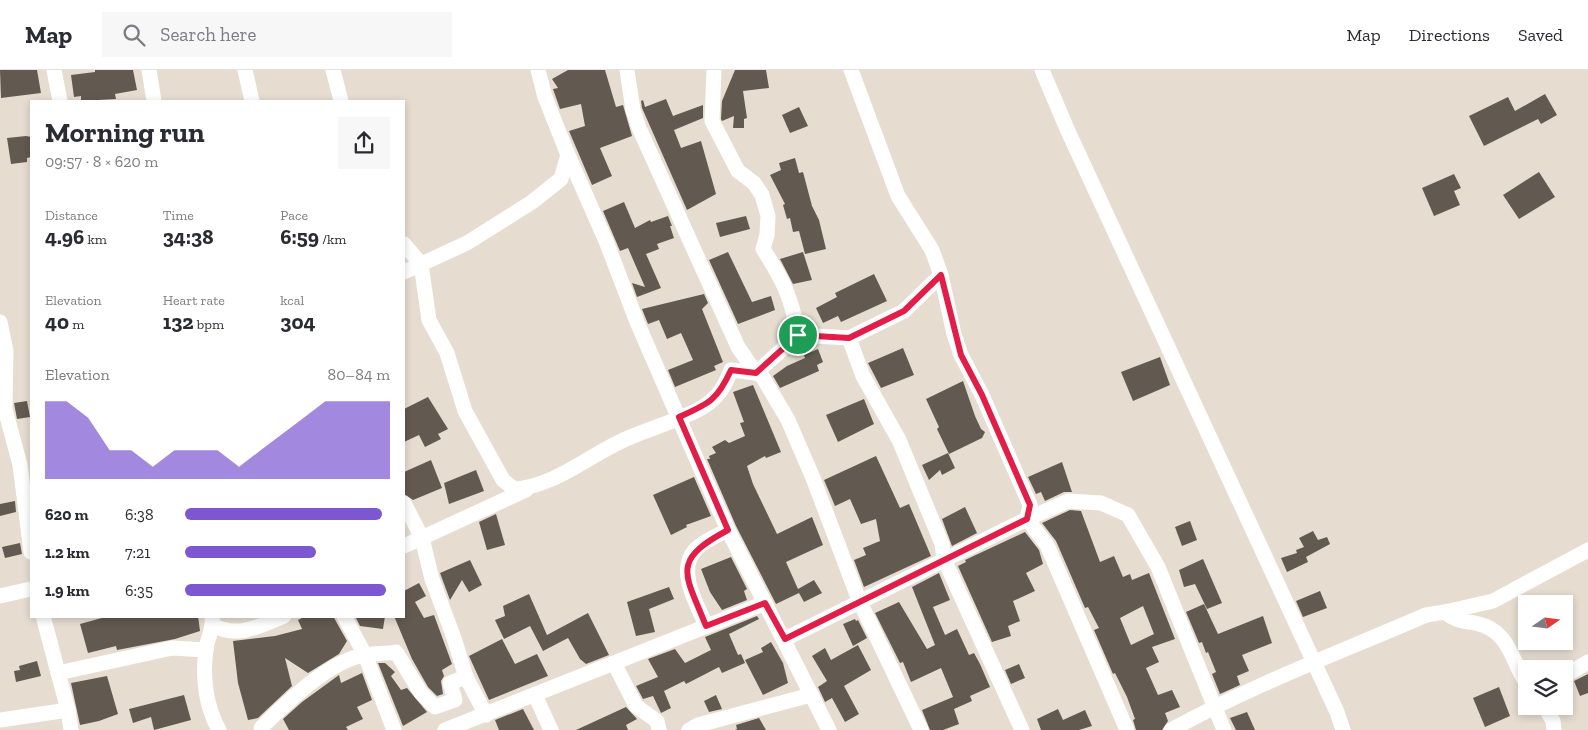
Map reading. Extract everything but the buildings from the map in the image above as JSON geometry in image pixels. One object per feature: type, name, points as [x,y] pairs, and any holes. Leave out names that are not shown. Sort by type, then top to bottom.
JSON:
[{"type":"street","points":[[54,70],[60,100]]},
{"type":"street","points":[[149,70],[154,100]]},
{"type":"street","points":[[245,70],[252,100]]},
{"type":"street","points":[[333,70],[341,100]]},
{"type":"street","points":[[538,70],[545,97],[568,155],[728,530],[785,639],[829,730]]},
{"type":"street","points":[[627,70],[633,110],[639,128],[738,347],[756,373]]},
{"type":"street","points":[[714,70],[712,121],[738,172],[754,183],[762,195],[768,216],[767,235],[763,249],[776,270],[792,303],[798,335]]},
{"type":"street","points":[[851,70],[898,196],[932,250],[941,275],[961,355],[982,395],[1030,505],[1027,519],[1046,545],[1127,730]]},
{"type":"street","points":[[1042,70],[1067,129],[1343,730]]},
{"type":"street","points":[[405,272],[468,243],[532,202],[562,179],[568,155]]},
{"type":"street","points":[[405,245],[421,264],[429,320],[447,353],[465,411],[503,480],[514,489],[530,488]]},
{"type":"street","points":[[756,373],[798,335],[849,338],[904,311],[941,275]]},
{"type":"street","points":[[0,322],[6,351],[5,409],[20,466],[30,544]]},
{"type":"street","points":[[849,338],[864,376],[899,440],[942,544],[944,559],[1022,730]]},
{"type":"street","points":[[405,546],[573,468],[623,440],[709,403],[722,390],[731,370],[756,373],[762,376],[788,420],[813,478],[860,600],[921,730]]},
{"type":"street","points":[[785,639],[944,559],[1068,501],[1101,503],[1128,515],[1158,567],[1224,730]]},
{"type":"street","points":[[405,504],[422,538],[432,579],[466,677],[486,715]]},
{"type":"street","points":[[706,626],[689,584],[687,570],[694,550],[728,530]]},
{"type":"street","points":[[1171,730],[1214,706],[1426,615],[1493,601],[1588,550]]},
{"type":"street","points":[[0,596],[30,589]]},
{"type":"street","points":[[445,730],[765,603]]},
{"type":"street","points":[[1445,612],[1455,621],[1486,626],[1508,645],[1518,666]]},
{"type":"street","points":[[44,618],[68,710],[71,730]]},
{"type":"street","points":[[219,730],[210,714],[205,678],[206,650],[212,621],[224,631],[236,632],[278,618]]},
{"type":"street","points":[[345,618],[365,655],[394,730]]},
{"type":"street","points":[[58,673],[172,648],[206,650]]},
{"type":"street","points":[[259,729],[288,700],[324,673],[345,661],[365,655],[396,652],[421,693],[435,707],[455,700],[450,683],[466,677]]},
{"type":"street","points":[[1573,671],[1588,662]]},
{"type":"street","points":[[614,663],[636,706],[657,721],[659,730]]},
{"type":"street","points":[[690,730],[698,725],[811,694]]},
{"type":"street","points":[[535,695],[551,730]]},
{"type":"street","points":[[0,720],[68,710]]},
{"type":"street","points":[[1549,715],[1553,721],[1554,730]]},
{"type":"street","points":[[1554,730],[1556,715]]},
{"type":"route","points":[[941,275],[954,334],[961,355],[982,395],[1030,505],[1027,519],[860,600],[785,639],[765,603],[706,626],[689,584],[687,570],[694,550],[728,530],[679,417],[709,403],[722,390],[731,370],[756,373],[798,335],[849,338],[904,311],[941,275]]}]
